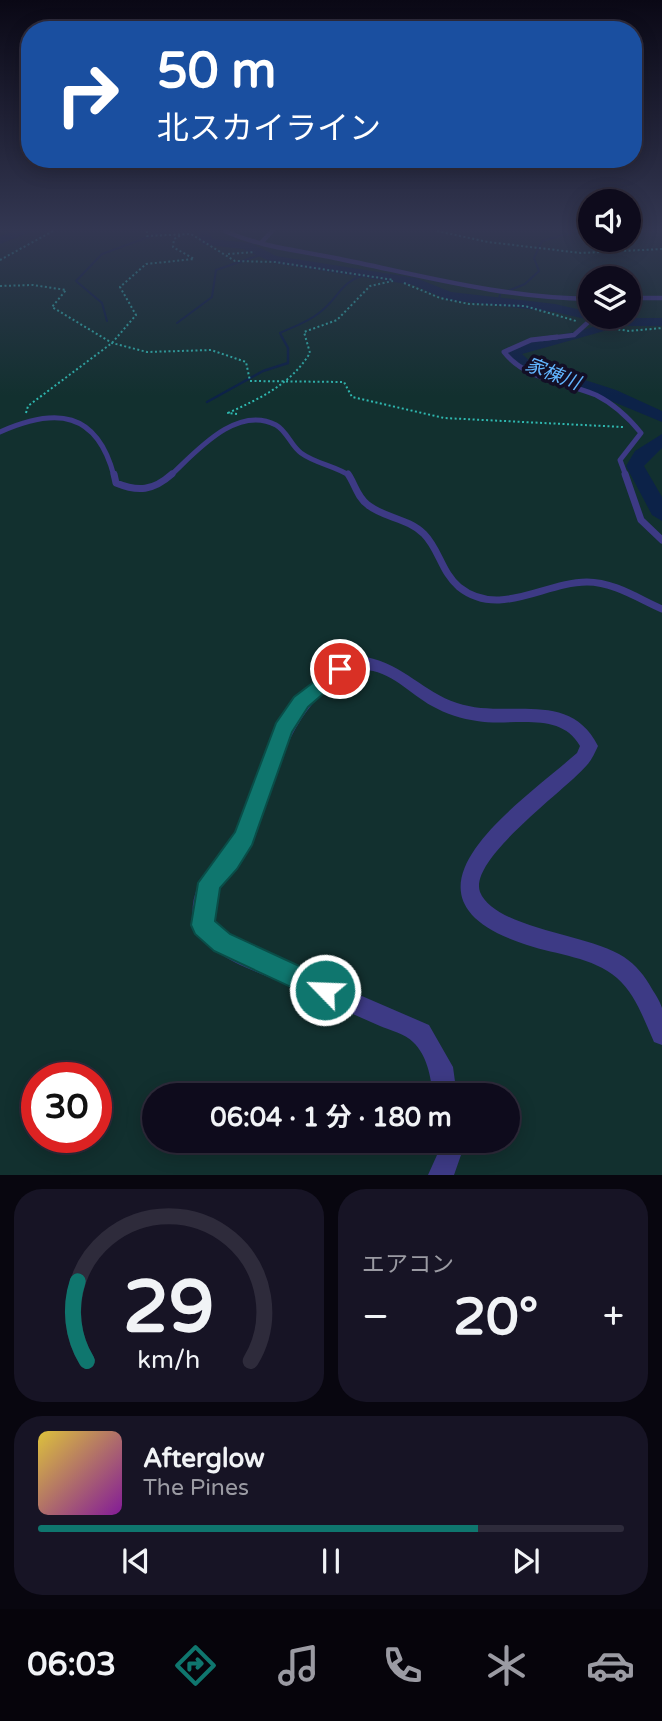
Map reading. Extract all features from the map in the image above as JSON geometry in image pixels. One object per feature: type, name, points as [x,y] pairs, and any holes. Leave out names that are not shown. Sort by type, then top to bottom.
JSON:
[{"type":"street","points":[[443,1083],[441,1068],[421,1033],[253,959],[222,943],[203,925],[209,883],[229,862],[244,838],[283,729],[301,702],[340,669],[355,663],[390,670],[442,704],[461,711],[490,716],[554,716],[572,722],[584,733],[589,746],[583,758],[490,845],[471,873],[471,900],[485,915],[522,933],[583,950],[624,969],[643,993],[662,1034]]},
{"type":"street","points":[[441,1175],[449,1153]]},
{"type":"lane","points":[[459,286],[518,297],[578,299]]},
{"type":"lane","points":[[641,298],[662,298]]},
{"type":"lane","points":[[580,329],[573,335],[531,340],[504,352],[507,359],[522,369],[606,400],[637,428],[641,433],[620,460],[641,520],[662,540]]},
{"type":"lane","points":[[0,432],[23,421],[53,416],[83,423],[104,444],[116,483],[135,490],[160,486],[204,440],[238,423],[250,421],[282,428],[296,449],[350,475],[356,497],[366,506],[416,526],[426,536],[456,585],[468,593],[492,599],[520,599],[586,582],[606,586],[662,609]]},
{"type":"path","points":[[38,286],[66,290],[52,307],[112,343],[147,352],[211,350],[246,362],[250,381],[284,379],[344,382],[352,397],[444,418],[637,428]]},
{"type":"path","points":[[23,421],[28,406],[112,343],[136,315],[121,286]]},
{"type":"path","points":[[250,421],[249,416],[228,413],[273,393],[284,379],[299,370],[310,353],[304,332],[337,320],[371,286]]},
{"type":"path","points":[[410,286],[450,300],[469,304],[525,306],[554,312],[578,322]]},
{"type":"path","points":[[614,329],[629,331],[662,328]]},
{"type":"green space","points":[[0,286],[578,286],[578,329],[641,329],[641,286],[662,286],[662,1175],[0,1175]]},
{"type":"waterway","points":[[82,286],[102,303],[107,321]]},
{"type":"waterway","points":[[177,323],[212,297],[214,286]]},
{"type":"waterway","points":[[282,337],[280,333],[315,316],[326,307],[344,286]]},
{"type":"waterway","points":[[425,286],[448,296],[555,308],[578,313]]},
{"type":"waterway","points":[[505,292],[520,286]]},
{"type":"waterway","points":[[498,301],[500,295]]},
{"type":"waterway","name":"家棟川","points":[[662,322],[620,322],[583,335],[538,343],[512,353],[526,366],[610,394],[662,417]]},
{"type":"waterway","points":[[207,402],[263,371],[288,363],[288,348],[282,337]]},
{"type":"waterway","name":"家棟川","points":[[662,439],[642,455],[635,466],[662,515]]},
{"type":"route","points":[[325,990],[222,943],[203,925],[209,883],[229,862],[244,838],[265,773],[283,729],[301,702],[340,669]]}]
